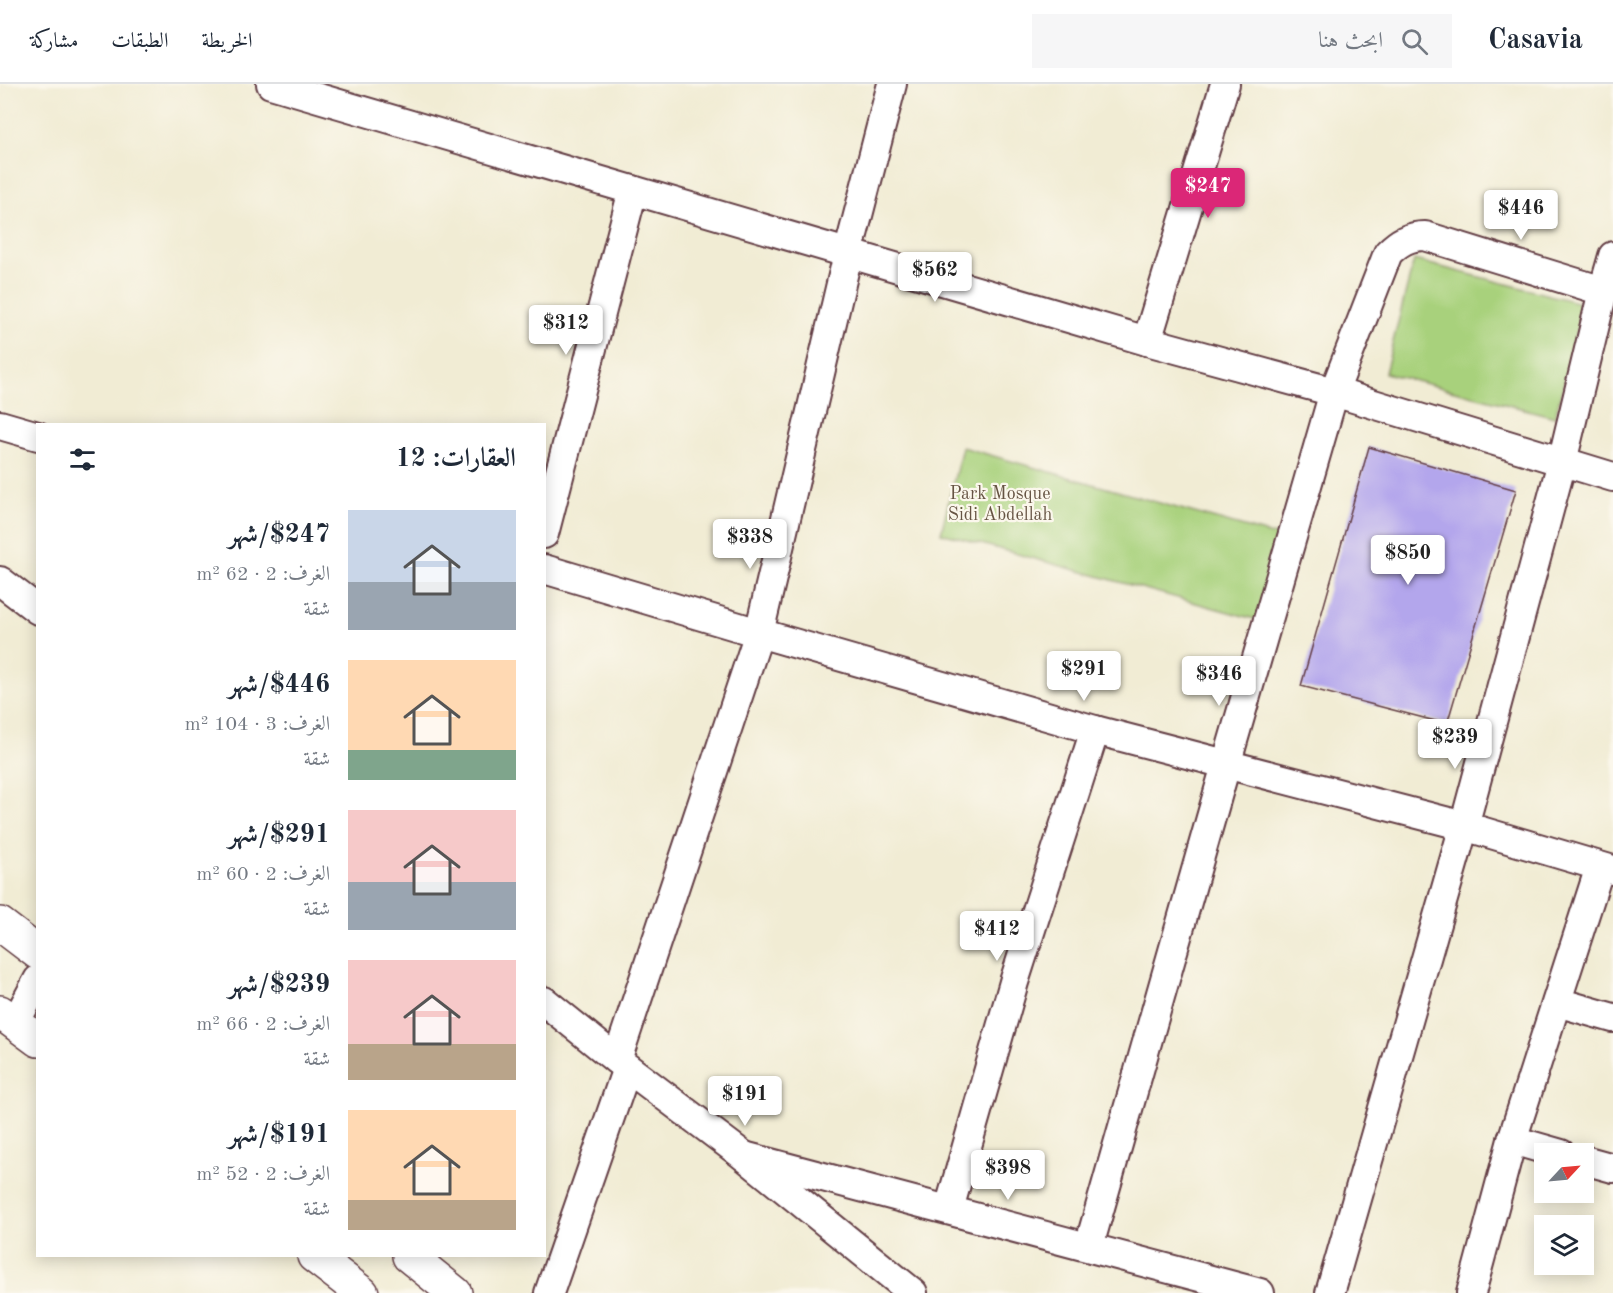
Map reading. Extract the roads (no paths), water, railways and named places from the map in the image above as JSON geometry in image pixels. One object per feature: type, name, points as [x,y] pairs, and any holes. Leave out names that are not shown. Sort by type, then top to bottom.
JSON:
[{"type":"street","points":[[271,84],[304,89],[848,254],[1147,341],[1335,392],[1613,477]]},
{"type":"street","points":[[549,1293],[759,633],[848,254],[892,84]]},
{"type":"street","points":[[1147,341],[1225,84]]},
{"type":"street","points":[[546,526],[633,190]]},
{"type":"street","points":[[1089,1246],[1335,392],[1388,253],[1397,244],[1412,236],[1425,236],[1603,291]]},
{"type":"street","points":[[1330,1293],[1464,826],[1562,462],[1613,256]]},
{"type":"street","points":[[0,425],[36,434]]},
{"type":"street","points":[[546,570],[1095,730],[1464,826],[1606,868],[1557,1002],[1512,1140],[1471,1293]]},
{"type":"street","points":[[0,581],[36,608]]},
{"type":"street","points":[[949,1209],[1014,982],[1095,730]]},
{"type":"street","points":[[0,924],[36,951]]},
{"type":"street","points":[[17,1025],[36,984]]},
{"type":"street","points":[[1557,1002],[1613,1018]]},
{"type":"street","points":[[546,1003],[622,1064],[744,1156],[914,1293]]},
{"type":"street","points":[[1512,1140],[1534,1146]]},
{"type":"street","points":[[744,1156],[1260,1293]]},
{"type":"street","points":[[1594,1163],[1613,1168]]},
{"type":"street","points":[[315,1257],[362,1293]]},
{"type":"street","points":[[409,1257],[455,1293]]},
{"type":"park label","name":"Park Mosque Sidi Abdellah","points":[[1000,503]]}]
